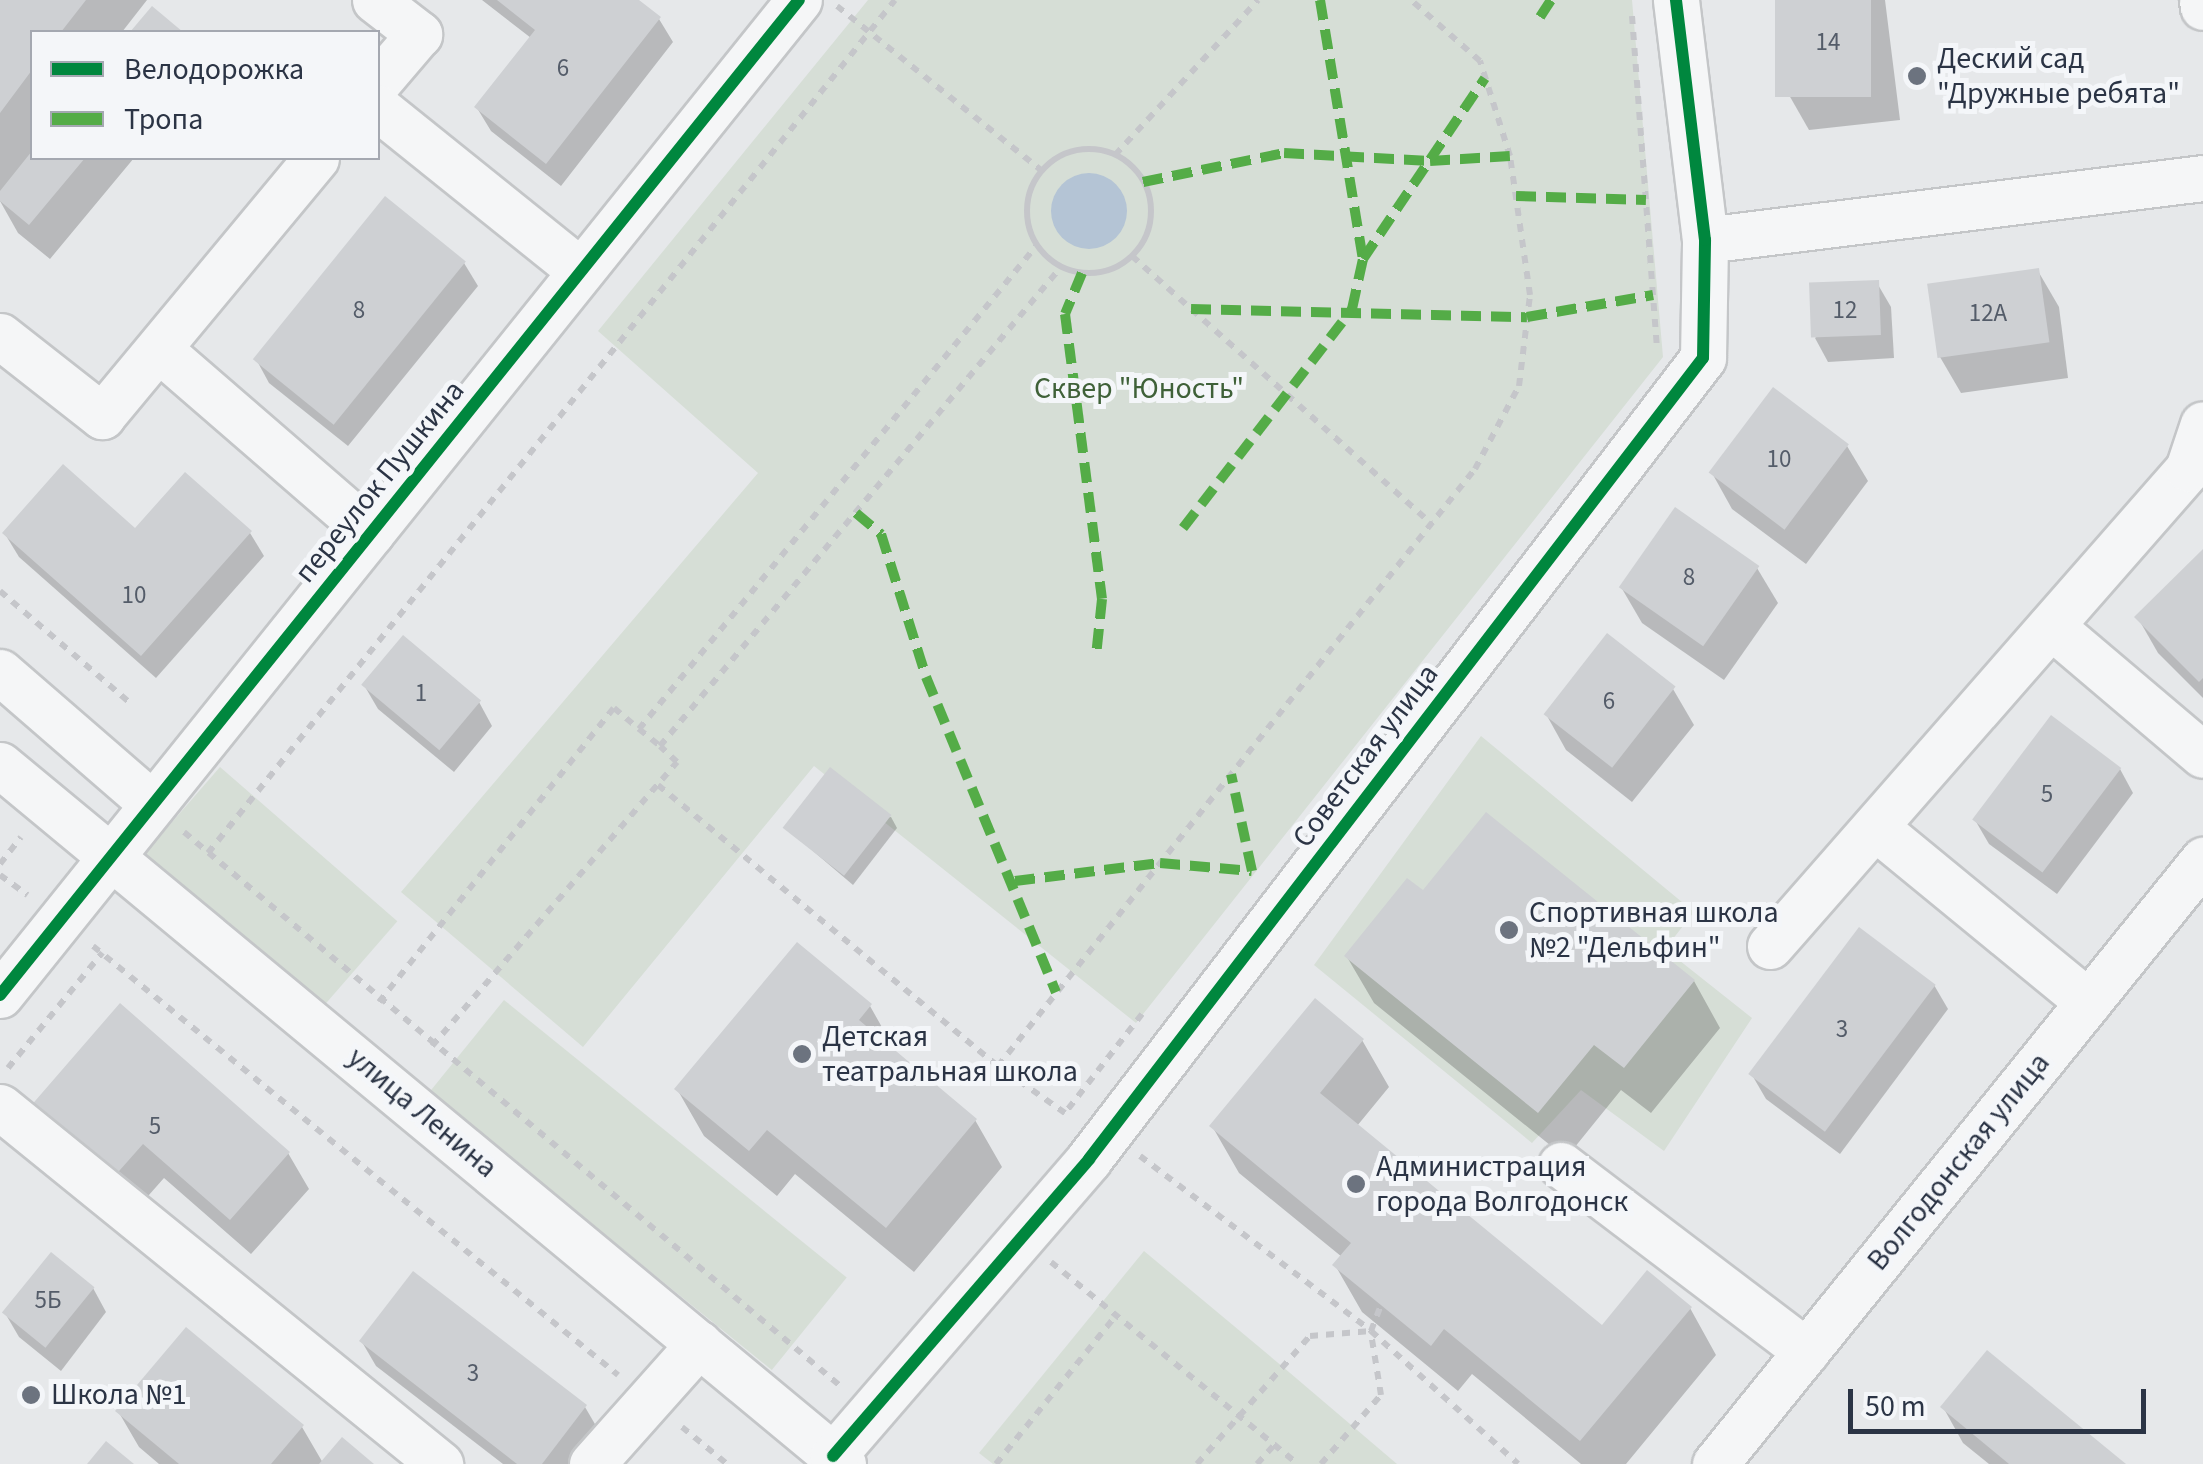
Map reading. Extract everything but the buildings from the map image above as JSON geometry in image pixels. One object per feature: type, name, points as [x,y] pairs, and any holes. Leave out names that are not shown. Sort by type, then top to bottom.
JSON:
[{"type":"street","points":[[375,0],[419,34],[380,80]]},
{"type":"street","name":"переулок Пушкина","points":[[0,995],[110,852],[372,533],[798,0]]},
{"type":"street","name":"Советская улица","points":[[838,1460],[870,1412],[1088,1159],[1703,358],[1705,240],[1676,0]]},
{"type":"street","points":[[2202,0],[2203,8]]},
{"type":"street","points":[[380,110],[582,270]]},
{"type":"street","points":[[0,336],[102,416],[161,352],[314,160]]},
{"type":"street","points":[[1705,240],[2203,178]]},
{"type":"street","points":[[161,352],[372,533]]},
{"type":"street","points":[[1770,946],[2188,470],[2203,424]]},
{"type":"street","points":[[2051,626],[2203,754]]},
{"type":"street","points":[[0,672],[151,803]]},
{"type":"street","name":"улица Ленина","points":[[0,765],[110,852],[838,1460]]},
{"type":"street","points":[[1875,827],[2088,1002]]},
{"type":"street","name":"Волгодонская улица","points":[[1714,1464],[2203,860]]},
{"type":"street","points":[[0,1106],[440,1464]]},
{"type":"street","points":[[1561,1165],[1806,1351]]},
{"type":"street","points":[[592,1464],[699,1344]]},
{"type":"path","points":[[798,0],[842,6],[1042,171]]},
{"type":"path","points":[[208,853],[895,0]]},
{"type":"path","points":[[1115,155],[1258,0]]},
{"type":"path","points":[[998,1066],[1475,469],[1519,386],[1530,295],[1510,156],[1480,62],[1411,0]]},
{"type":"path","points":[[1630,0],[1657,350],[1645,366]]},
{"type":"path","points":[[1076,151],[1115,155],[1144,182],[1150,200],[1150,221],[1132,256],[1109,270],[1082,273],[1061,267],[1036,246],[1026,208],[1042,171],[1076,151]]},
{"type":"path","points":[[639,729],[1036,246]]},
{"type":"path","points":[[1132,256],[1430,524]]},
{"type":"path","points":[[660,746],[1061,267]]},
{"type":"path","points":[[0,591],[130,703]]},
{"type":"path","points":[[379,1002],[614,708],[660,746],[677,762],[432,1046]]},
{"type":"path","points":[[658,785],[998,1066],[1065,1114],[1149,1005]]},
{"type":"path","points":[[151,803],[379,1002],[870,1412]]},
{"type":"path","points":[[0,874],[727,1464]]},
{"type":"path","points":[[0,1079],[102,953]]},
{"type":"path","points":[[1150,1142],[1139,1157],[1371,1331],[1518,1464]]},
{"type":"path","points":[[1021,1238],[1298,1464]]},
{"type":"path","points":[[1321,1464],[1380,1395],[1371,1331],[1381,1305]]},
{"type":"path","points":[[996,1464],[1118,1314]]},
{"type":"path","points":[[1198,1464],[1310,1336],[1371,1331]]},
{"type":"path","points":[[1257,1464],[1274,1444]]},
{"type":"green space","name":"Сквер \"Юность\"","points":[[868,0],[1632,0],[1663,357],[1136,1023],[814,766],[583,1047],[401,892],[758,473],[598,331]]},
{"type":"green space","name":"Спортивная школа №2 \"Дельфин\"","points":[[1481,736],[1694,912],[1665,949],[1752,1018],[1664,1151],[1581,1090],[1532,1143],[1314,965]]},
{"type":"green space","points":[[220,767],[397,921],[319,1012],[141,858]]},
{"type":"green space","points":[[504,1000],[847,1278],[772,1370],[429,1092]]},
{"type":"green space","points":[[1144,1251],[1397,1464],[993,1464],[979,1453]]},
{"type":"water","points":[[1089,173],[1116,184],[1127,211],[1116,238],[1089,249],[1062,238],[1051,211],[1062,184]]},
{"type":"marked path","points":[[1320,0],[1363,259]]},
{"type":"marked path","points":[[1540,17],[1551,0]]},
{"type":"marked path","points":[[1183,528],[1352,309],[1363,259],[1485,78]]},
{"type":"marked path","points":[[1143,182],[1284,153],[1430,161],[1510,156]]},
{"type":"marked path","points":[[1516,196],[1646,200]]},
{"type":"marked path","points":[[1082,273],[1065,314],[1102,599],[1096,656]]},
{"type":"marked path","points":[[1191,309],[1527,317],[1653,295]]},
{"type":"marked path","points":[[856,513],[881,534],[926,677],[1056,992]]},
{"type":"marked path","points":[[1015,881],[1160,863],[1252,871],[1231,774]]},
{"type":"cycle path","points":[[0,995],[799,0]]},
{"type":"cycle path","points":[[833,1456],[1089,1159],[1703,358],[1705,240],[1676,0]]},
{"type":"place","name":"Деский сад \"Дружные ребята\"","points":[[1917,76]]},
{"type":"place","name":"Спортивная школа №2 \"Дельфин\"","points":[[1509,930]]},
{"type":"place","name":"Детская театральная школа","points":[[802,1054]]},
{"type":"place","name":"Администрация города Волгодонск","points":[[1356,1184]]},
{"type":"place","name":"Школа №1","points":[[31,1395]]}]
